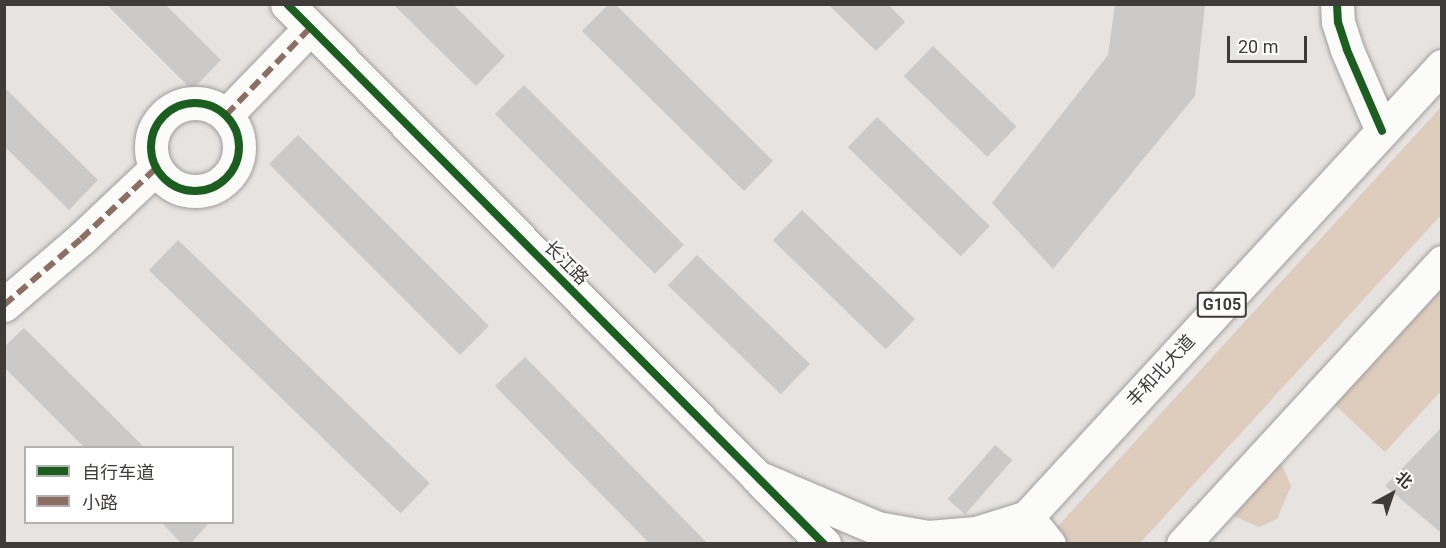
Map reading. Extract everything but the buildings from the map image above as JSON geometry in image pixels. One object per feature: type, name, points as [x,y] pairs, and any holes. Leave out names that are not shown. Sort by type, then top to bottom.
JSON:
[{"type":"main road","name":"长江路","points":[[287,4],[820,540]]},
{"type":"main road","points":[[1337,4],[1338,22],[1347,50],[1382,131]]},
{"type":"main road","points":[[226,115],[310,28]]},
{"type":"main road","name":"丰和北大道","points":[[1002,543],[1442,66]]},
{"type":"main road","points":[[188,103],[201,103],[215,107],[226,115],[235,128],[239,142],[238,158],[232,172],[222,183],[208,190],[193,192],[178,188],[165,180],[156,168],[151,141],[155,127],[163,116],[174,108],[188,103]]},
{"type":"main road","points":[[4,305],[81,239],[156,168]]},
{"type":"main road","points":[[1183,543],[1442,262]]},
{"type":"main road","points":[[757,477],[877,528],[928,537],[976,533],[1027,517],[1048,543]]},
{"type":"shaded area","points":[[1441,107],[1441,215],[1140,543],[1052,543],[1047,538]]},
{"type":"shaded area","points":[[1441,285],[1441,391],[1385,452],[1333,403]]},
{"type":"shaded area","points":[[1280,460],[1291,486],[1277,519],[1259,527],[1234,516]]},
{"type":"marked path","points":[[226,115],[310,28]]},
{"type":"marked path","points":[[4,305],[81,239],[156,168]]},
{"type":"cycle path","points":[[287,4],[824,544]]},
{"type":"cycle path","points":[[1337,4],[1338,22],[1347,50],[1382,131]]},
{"type":"cycle path","points":[[195,103],[220,110],[232,122],[239,147],[232,172],[220,184],[195,191],[170,184],[158,172],[151,147],[158,122],[170,110],[195,103]]}]
